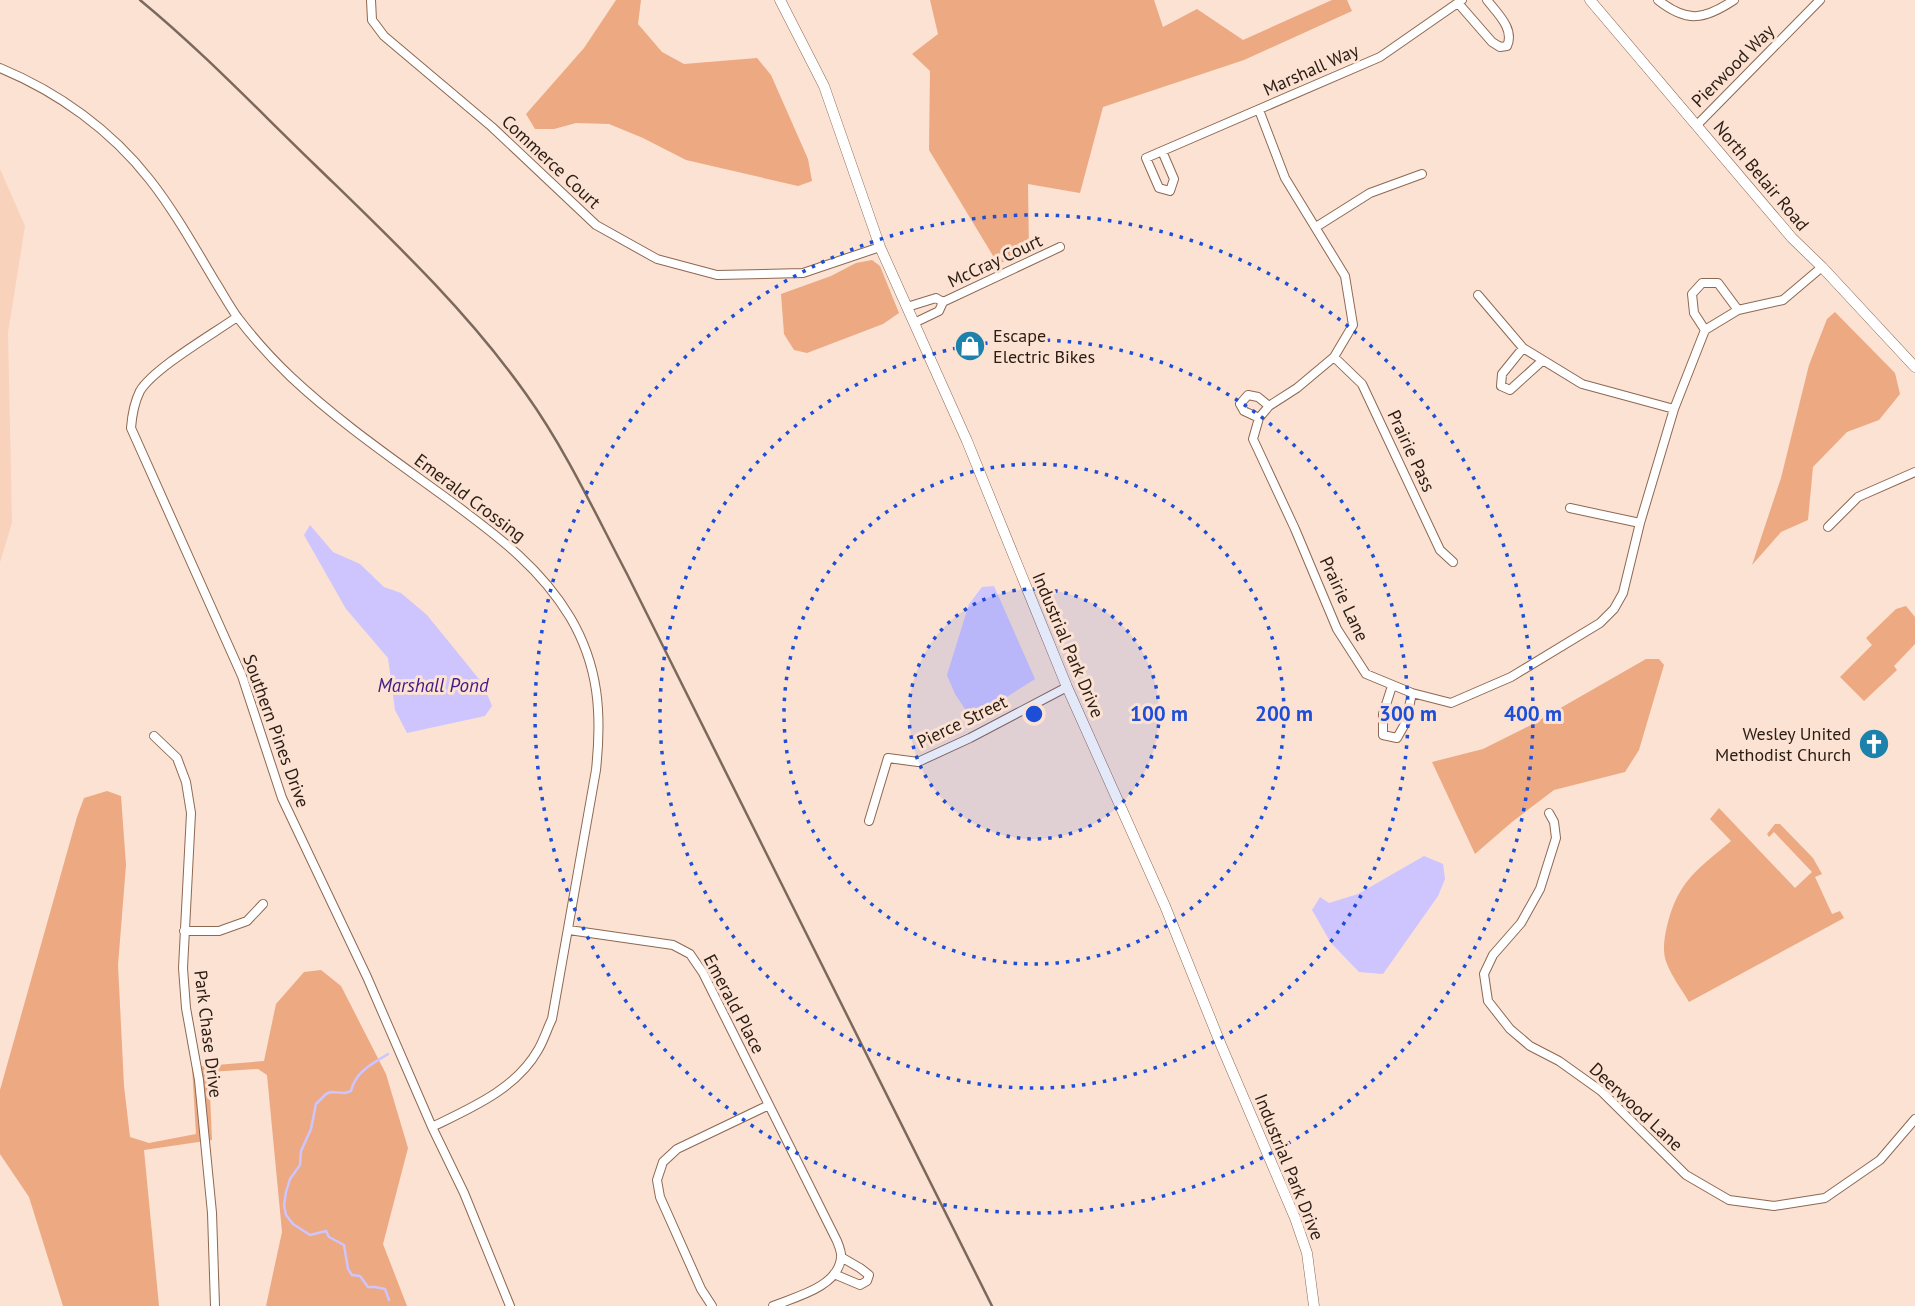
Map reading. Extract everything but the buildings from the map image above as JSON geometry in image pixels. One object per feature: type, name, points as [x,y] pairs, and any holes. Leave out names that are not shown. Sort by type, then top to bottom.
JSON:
[{"type":"street","name":"Commerce Court","points":[[371,0],[372,20],[384,36],[492,127],[596,225],[657,260],[717,275],[803,273],[880,247]]},
{"type":"street","name":"Industrial Park Drive","points":[[780,0],[824,86],[880,247],[967,441],[1067,687],[1165,906],[1295,1218],[1307,1253],[1314,1306]]},
{"type":"street","points":[[1460,2],[1492,42],[1500,47],[1507,46],[1510,40],[1509,31],[1487,0]]},
{"type":"street","name":"North Belair Road","points":[[1590,0],[1792,238],[1915,368]]},
{"type":"street","points":[[1658,0],[1673,12],[1693,17],[1716,12],[1734,0]]},
{"type":"street","name":"Pierwood Way","points":[[1697,125],[1820,0]]},
{"type":"street","name":"Marshall Way","points":[[1162,151],[1380,57],[1460,2]]},
{"type":"street","name":"Emerald Crossing","points":[[0,68],[46,90],[87,117],[119,146],[150,180],[172,211],[237,317],[290,376],[353,429],[507,543],[544,579],[571,618],[591,663],[598,700],[600,737],[552,1019],[538,1051],[518,1074],[490,1098],[432,1127]]},
{"type":"street","points":[[1259,110],[1285,178],[1345,276],[1353,325],[1334,357],[1297,388],[1269,406],[1259,418],[1244,411],[1240,404],[1248,395],[1258,397],[1269,406]]},
{"type":"street","points":[[1162,151],[1174,178],[1170,191],[1159,188],[1146,158],[1162,151]]},
{"type":"street","points":[[1316,227],[1370,193],[1422,174]]},
{"type":"street","name":"McCray Court","points":[[914,323],[939,311],[943,302],[1060,247]]},
{"type":"street","points":[[1738,310],[1718,283],[1702,283],[1692,294],[1694,313],[1705,330],[1738,310],[1783,300],[1822,267]]},
{"type":"street","points":[[1478,295],[1523,348],[1542,361],[1582,384],[1674,409]]},
{"type":"street","name":"McCray Court","points":[[907,307],[936,298],[943,302]]},
{"type":"street","name":"Southern Pines Drive","points":[[237,317],[156,373],[141,389],[132,409],[131,428],[242,676],[282,798],[367,977],[432,1127],[464,1193],[510,1306]]},
{"type":"street","name":"Prairie Lane","points":[[1259,418],[1254,439],[1337,629],[1366,674],[1412,693],[1451,703],[1511,677],[1600,623],[1615,609],[1623,593],[1640,523],[1674,409],[1705,330]]},
{"type":"street","points":[[1523,348],[1502,374],[1502,386],[1510,390],[1542,361]]},
{"type":"street","name":"Prairie Pass","points":[[1334,357],[1362,384],[1440,550],[1453,562]]},
{"type":"street","points":[[1828,527],[1858,497],[1915,472]]},
{"type":"street","points":[[1570,508],[1640,523]]},
{"type":"street","points":[[1392,686],[1383,714],[1382,735],[1397,738],[1406,722],[1412,693]]},
{"type":"street","name":"Pierce Street","points":[[869,821],[888,758],[918,762],[1067,687]]},
{"type":"street","name":"Park Chase Drive","points":[[153,736],[177,758],[186,782],[191,813],[183,968],[186,1008],[199,1080],[212,1213],[215,1306]]},
{"type":"street","name":"Deerwood Lane","points":[[1549,813],[1554,822],[1556,838],[1540,889],[1521,923],[1493,954],[1484,974],[1488,1001],[1510,1029],[1530,1046],[1559,1060],[1601,1091],[1686,1175],[1729,1199],[1774,1206],[1825,1198],[1880,1160],[1915,1119]]},
{"type":"street","points":[[184,931],[219,931],[247,921],[263,904]]},
{"type":"street","name":"Emerald Place","points":[[569,930],[673,945],[690,954],[703,973],[837,1241],[841,1257]]},
{"type":"street","points":[[712,1306],[701,1289],[660,1197],[657,1180],[663,1162],[677,1149],[769,1105]]},
{"type":"street","points":[[773,1306],[821,1286],[834,1274],[841,1257],[869,1275],[867,1281],[860,1284],[834,1274]]},
{"type":"shaded area","points":[[616,0],[641,0],[638,24],[662,52],[684,64],[757,58],[771,75],[808,159],[812,181],[798,186],[686,160],[609,124],[576,123],[554,129],[535,129],[526,114],[584,48]]},
{"type":"shaded area","points":[[930,0],[1154,0],[1163,27],[1197,9],[1243,40],[1332,0],[1347,0],[1352,11],[1244,60],[1103,107],[1080,193],[1028,184],[1029,252],[998,264],[929,150],[930,71],[912,54],[938,34]]},
{"type":"shaded area","points":[[0,169],[25,226],[8,333],[12,523],[0,562]]},
{"type":"shaded area","points":[[872,260],[880,266],[899,313],[883,324],[807,353],[794,350],[784,334],[781,294],[831,276],[856,263]]},
{"type":"shaded area","points":[[1835,312],[1895,373],[1900,394],[1879,420],[1847,432],[1813,467],[1808,520],[1781,532],[1752,565],[1781,478],[1809,365],[1827,319]]},
{"type":"shaded area","points":[[1906,606],[1915,617],[1915,644],[1894,666],[1897,670],[1864,701],[1840,677],[1872,645],[1866,638],[1896,609]]},
{"type":"shaded area","points":[[1646,659],[1659,659],[1664,665],[1639,750],[1625,772],[1554,790],[1475,854],[1432,762],[1483,749]]},
{"type":"shaded area","points":[[107,791],[121,796],[126,865],[118,965],[124,1086],[130,1137],[149,1143],[196,1134],[192,1067],[264,1061],[276,1004],[304,972],[321,970],[341,986],[386,1074],[408,1148],[383,1244],[407,1306],[266,1306],[282,1232],[267,1075],[258,1069],[209,1072],[212,1140],[144,1150],[159,1306],[63,1306],[29,1197],[0,1154],[0,1090],[77,817],[84,798]]},
{"type":"shaded area","points":[[1719,808],[1795,888],[1812,872],[1774,832],[1769,837],[1767,834],[1775,824],[1780,824],[1813,858],[1822,874],[1815,877],[1832,914],[1840,911],[1844,918],[1689,1002],[1665,959],[1665,936],[1683,887],[1731,841],[1710,819]]},
{"type":"water","name":"Marshall Pond","points":[[310,525],[333,552],[360,564],[384,587],[401,593],[427,615],[483,684],[492,706],[485,716],[407,733],[395,710],[388,658],[346,609],[304,535]]},
{"type":"water","points":[[994,586],[1035,679],[1002,700],[967,712],[947,675],[969,604],[982,587]]},
{"type":"water","points":[[1424,856],[1443,864],[1445,879],[1438,896],[1383,974],[1359,972],[1331,943],[1312,910],[1320,897],[1329,903],[1358,894]]},
{"type":"waterway","points":[[388,1054],[361,1073],[351,1091],[331,1092],[316,1104],[311,1129],[301,1151],[300,1165],[290,1179],[284,1205],[286,1215],[293,1224],[310,1235],[326,1231],[329,1237],[344,1245],[348,1269],[352,1275],[360,1276],[368,1287],[385,1289],[389,1300]]},
{"type":"railway","points":[[140,0],[229,80],[425,274],[478,332],[541,415],[580,482],[627,574],[992,1306]]},
{"type":"place","name":"Escape Electric Bikes","points":[[970,346]]},
{"type":"place","name":"Wesley United Methodist Church","points":[[1874,744]]}]
